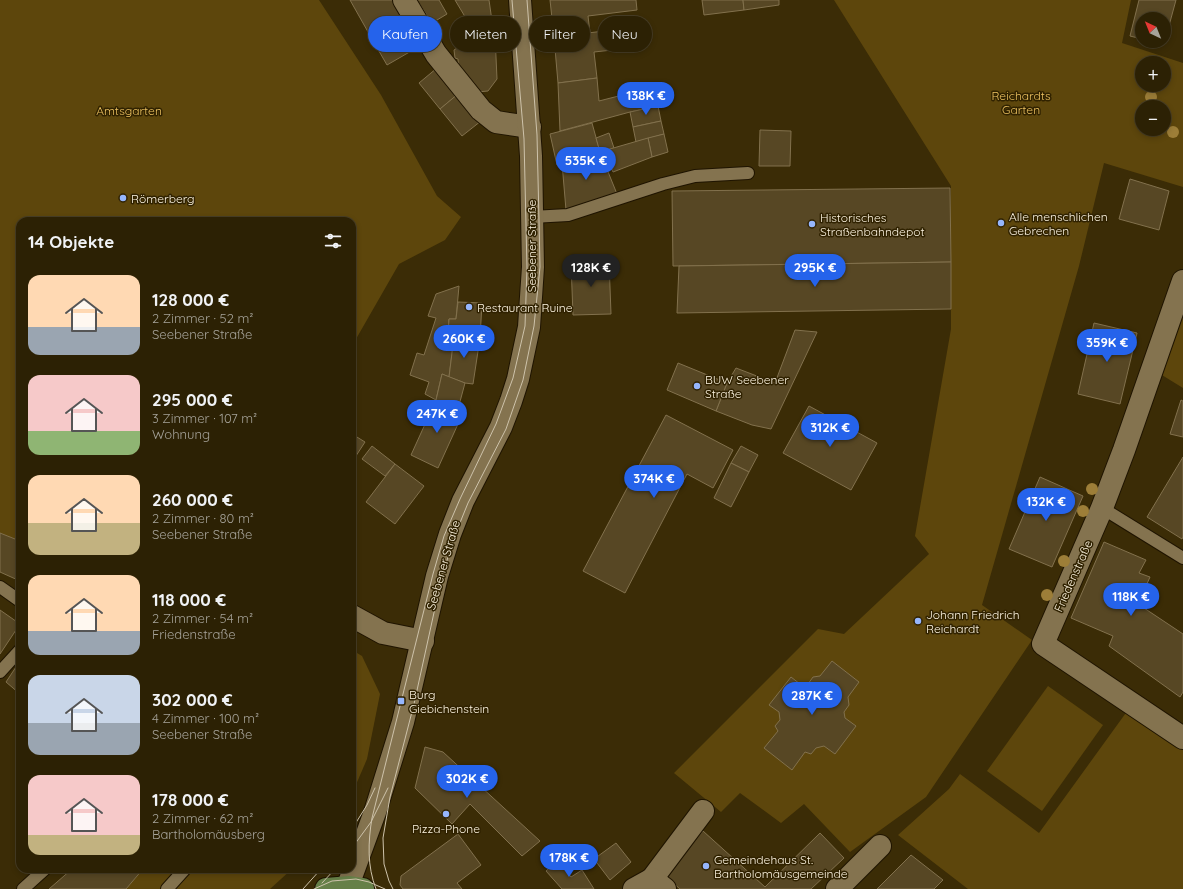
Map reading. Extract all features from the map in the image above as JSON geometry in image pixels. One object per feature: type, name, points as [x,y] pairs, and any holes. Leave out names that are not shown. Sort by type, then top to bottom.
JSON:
[{"type":"main road","points":[[326,889],[356,888]]},
{"type":"street","points":[[404,0],[436,54],[481,110],[496,122],[530,127]]},
{"type":"street","name":"Seebener Straße","points":[[356,864],[375,812],[404,722],[438,576],[450,534],[463,501],[501,427],[518,379],[529,327],[533,267],[530,127],[520,0]]},
{"type":"street","name":"Friedenstraße","points":[[1183,281],[1124,450],[1102,508],[1043,644],[1183,738]]},
{"type":"street","points":[[356,618],[383,633],[423,641]]},
{"type":"street","points":[[651,886],[703,811]]},
{"type":"street","points":[[837,889],[880,846]]},
{"type":"street","name":"Seebener Straße","points":[[353,873],[350,880],[356,888]]},
{"type":"lane","points":[[532,217],[568,215],[663,184],[695,176],[748,173]]},
{"type":"lane","points":[[1102,508],[1183,558]]},
{"type":"lane","points":[[0,587],[16,598]]},
{"type":"lane","points":[[0,672],[16,654]]},
{"type":"lane","points":[[23,889],[41,873]]},
{"type":"lane","points":[[167,889],[181,873]]},
{"type":"green space","name":"Amtsgarten","points":[[0,0],[319,0],[381,95],[437,196],[461,217],[445,240],[399,264],[356,339],[356,217],[16,217],[16,539],[0,533]]},
{"type":"green space","name":"Reichardts Garten","points":[[834,0],[1131,0],[1122,43],[1162,56],[1135,56],[1135,92],[1171,92],[1171,59],[1183,63],[1183,187],[1104,163],[1079,266],[982,605],[1032,640],[926,797],[850,852],[804,804],[781,823],[740,793],[721,812],[674,773],[818,629],[844,634],[929,554],[915,536],[951,329],[951,186]]},
{"type":"green space","points":[[1183,294],[1183,388],[1157,372]]},
{"type":"green space","points":[[356,652],[362,656],[380,694],[367,759],[356,785]]},
{"type":"green space","points":[[1048,686],[1103,725],[1042,811],[987,771]]},
{"type":"green space","points":[[1128,710],[1183,746],[1183,889],[968,889],[898,835],[949,789],[960,774],[1039,833]]},
{"type":"green space","points":[[140,873],[288,873],[270,889],[126,889]]},
{"type":"building","points":[[350,0],[394,0],[403,16],[368,16],[368,32]]},
{"type":"building","points":[[417,0],[439,0],[447,14],[442,17],[427,16]]},
{"type":"building","points":[[455,0],[489,0],[491,16],[465,16]]},
{"type":"building","points":[[550,0],[636,0],[637,10],[588,16],[552,16]]},
{"type":"building","points":[[702,0],[743,0],[744,10],[704,15]]},
{"type":"building","points":[[743,0],[779,0],[779,5],[744,10]]},
{"type":"building","points":[[1139,0],[1176,0],[1171,18],[1171,12],[1136,12]]},
{"type":"building","points":[[1135,16],[1135,37],[1130,36]]},
{"type":"building","points":[[598,32],[598,52],[594,52],[597,78],[558,83],[555,52],[590,52],[590,33]]},
{"type":"building","points":[[380,52],[410,52],[387,65]]},
{"type":"building","points":[[454,52],[496,52],[497,79],[488,91],[477,92],[459,73],[458,59],[455,58]]},
{"type":"building","points":[[437,68],[458,94],[440,109],[419,83]]},
{"type":"building","points":[[597,78],[599,101],[650,88],[654,107],[560,131],[558,83]]},
{"type":"building","points":[[458,94],[481,121],[462,136],[440,109]]},
{"type":"building","points":[[658,106],[661,121],[633,127],[630,112]]},
{"type":"building","points":[[661,121],[664,134],[636,142],[633,127]]},
{"type":"building","points":[[592,123],[600,152],[557,165],[550,134]]},
{"type":"building","points":[[760,130],[791,131],[790,166],[759,166]]},
{"type":"building","points":[[609,133],[614,148],[600,152],[596,138]]},
{"type":"building","points":[[664,134],[668,152],[652,157],[648,138]]},
{"type":"building","points":[[648,138],[652,157],[613,172],[603,151]]},
{"type":"building","points":[[600,152],[617,194],[566,210],[562,163]]},
{"type":"building","points":[[1130,179],[1169,191],[1159,230],[1119,219]]},
{"type":"building","name":"Historisches Straßenbahndepot","points":[[950,188],[951,262],[673,266],[672,191]]},
{"type":"building","points":[[609,261],[611,314],[573,315],[571,263]]},
{"type":"building","points":[[951,262],[951,309],[677,313],[679,266]]},
{"type":"building","points":[[459,286],[456,319],[449,319],[448,336],[454,337],[449,377],[442,374],[436,400],[425,394],[429,382],[410,375],[417,353],[424,355],[436,318],[428,316],[436,294]]},
{"type":"building","points":[[458,302],[482,303],[480,338],[448,336],[449,319],[456,319]]},
{"type":"building","points":[[1094,323],[1137,333],[1120,404],[1078,394]]},
{"type":"building","points":[[795,330],[817,332],[771,429],[752,425],[716,411],[727,383],[736,368],[775,383]]},
{"type":"building","points":[[454,337],[480,338],[473,384],[465,383],[449,377]]},
{"type":"building","name":"BUW Seebener Straße","points":[[678,363],[727,383],[716,411],[667,390]]},
{"type":"building","points":[[442,374],[465,383],[458,409],[436,400]]},
{"type":"building","points":[[436,400],[463,413],[438,468],[411,455]]},
{"type":"building","points":[[1181,400],[1183,401],[1183,437],[1170,434]]},
{"type":"building","points":[[809,406],[877,443],[851,490],[783,453]]},
{"type":"building","points":[[666,415],[733,450],[713,488],[687,474],[625,593],[583,571]]},
{"type":"building","points":[[356,436],[365,442],[356,456]]},
{"type":"building","points":[[372,446],[395,464],[385,476],[362,459]]},
{"type":"building","points":[[741,446],[758,455],[749,472],[731,463]]},
{"type":"building","points":[[1183,457],[1183,537],[1182,539],[1147,517]]},
{"type":"building","points":[[731,463],[749,472],[731,507],[714,498]]},
{"type":"building","points":[[395,464],[424,486],[395,524],[366,502]]},
{"type":"building","points":[[1040,477],[1083,496],[1052,567],[1009,549]]},
{"type":"building","points":[[0,533],[16,539],[16,579],[0,572]]},
{"type":"building","points":[[1104,542],[1146,560],[1139,573],[1150,577],[1138,604],[1183,634],[1183,692],[1180,697],[1109,646],[1113,636],[1071,618]]},
{"type":"building","points":[[0,610],[16,621],[16,630],[0,654]]},
{"type":"building","points":[[832,661],[859,682],[848,697],[849,705],[844,712],[845,718],[856,726],[835,754],[824,746],[816,748],[811,754],[805,752],[792,770],[764,748],[778,731],[775,726],[780,720],[779,712],[769,705],[791,677],[800,684],[808,684],[813,677],[820,676]]},
{"type":"building","points":[[16,667],[16,691],[6,682]]},
{"type":"building","points":[[425,747],[443,752],[540,841],[522,856],[470,804],[452,824],[415,788]]},
{"type":"building","name":"Gemeindehaus St. Bartholomäusgemeinde","points":[[703,831],[765,887],[820,833],[844,858],[811,889],[680,889],[663,874]]},
{"type":"building","points":[[458,834],[481,865],[457,883],[462,889],[403,889],[400,885],[401,876]]},
{"type":"building","points":[[616,843],[631,862],[610,880],[594,859]]},
{"type":"building","points":[[911,855],[943,880],[934,889],[877,889]]},
{"type":"building","points":[[558,860],[571,877],[582,870],[594,889],[562,889],[546,871]]},
{"type":"building","points":[[67,873],[140,873],[126,889],[49,889]]},
{"type":"tram line","points":[[376,889],[371,872],[369,854],[372,818],[433,574],[444,536],[496,424],[513,378],[525,326],[527,268],[524,139],[512,0]]},
{"type":"tram line","points":[[393,889],[384,864],[383,838],[390,797],[414,704],[442,576],[455,535],[468,503],[506,429],[523,380],[534,326],[540,267],[537,135],[527,0]]},
{"type":"tram line","points":[[356,823],[375,788]]},
{"type":"tram line","points":[[356,843],[371,822],[388,788]]},
{"type":"tram line","points":[[303,889],[317,873]]},
{"type":"tram line","points":[[322,883],[331,873]]},
{"type":"tram line","points":[[314,889],[332,881],[356,879],[369,882],[385,889]]},
{"type":"place","name":"Römerberg","points":[[123,198]]},
{"type":"place","name":"Alle menschlichen Gebrechen","points":[[1001,223]]},
{"type":"place","name":"Historisches Straßenbahndepot","points":[[812,224]]},
{"type":"place","name":"Restaurant Ruine","points":[[469,307]]},
{"type":"place","name":"BUW Seebener Straße","points":[[697,386]]},
{"type":"place","name":"Johann Friedrich Reichardt","points":[[918,621]]},
{"type":"place","name":"Burg Giebichenstein","points":[[401,701]]},
{"type":"place","name":"Pizza-Phone","points":[[446,814]]},
{"type":"place","name":"Gemeindehaus St. Bartholomäusgemeinde","points":[[706,866]]}]
